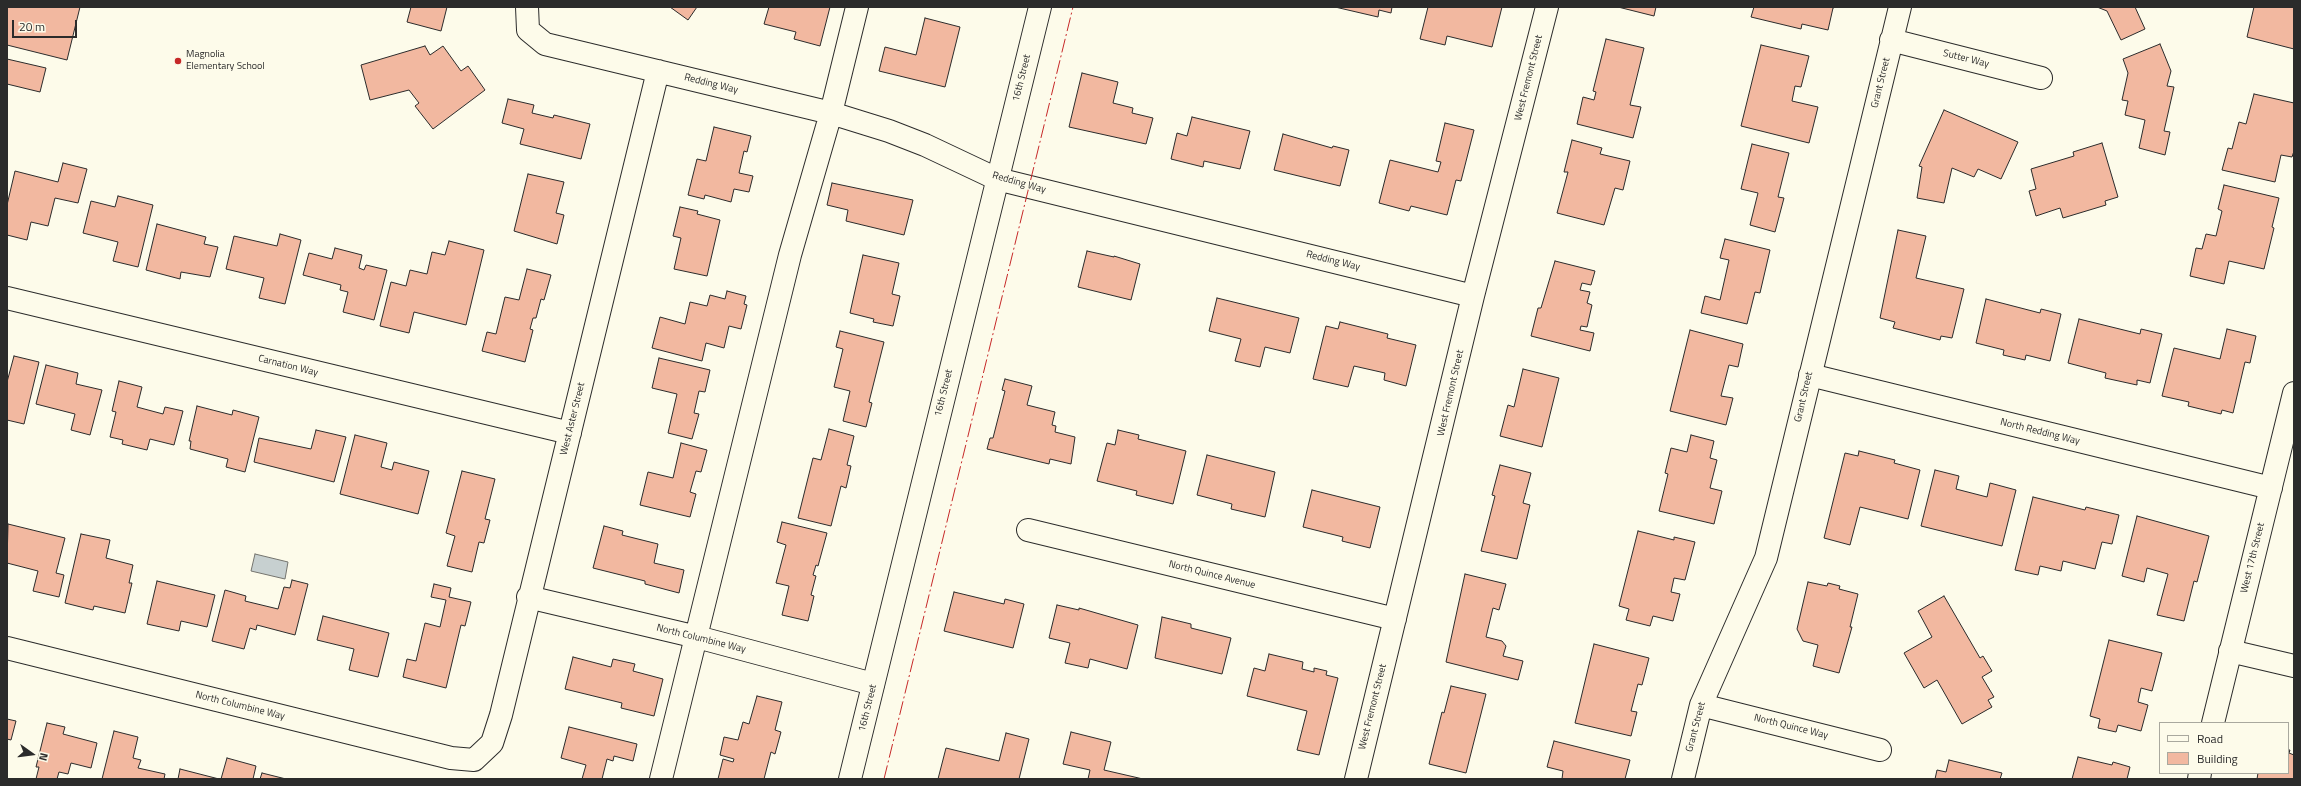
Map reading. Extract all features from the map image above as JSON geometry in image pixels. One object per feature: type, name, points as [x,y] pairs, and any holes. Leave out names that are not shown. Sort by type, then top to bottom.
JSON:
[{"type":"street","name":"Redding Way","points":[[527,7],[528,30],[545,44],[831,113],[890,131],[925,145],[997,179],[1473,296]]},
{"type":"street","points":[[661,779],[697,638],[790,255],[831,113],[857,7]]},
{"type":"street","name":"16th Street","points":[[850,779],[1040,7]]},
{"type":"street","name":"West Fremont Street","points":[[1356,779],[1473,296],[1547,7]]},
{"type":"street","name":"Grant Street","points":[[1683,779],[1701,705],[1766,558],[1900,7]]},
{"type":"street","name":"Sutter Way","points":[[1891,40],[2041,78]]},
{"type":"street","name":"West Aster Street","points":[[474,760],[492,743],[570,433],[658,71]]},
{"type":"street","name":"Carnation Way","points":[[7,298],[570,433]]},
{"type":"street","name":"North Redding Way","points":[[1810,376],[2271,488]]},
{"type":"street","name":"West 17th Street","points":[[2213,722],[2294,393]]},
{"type":"street","name":"North Quince Avenue","points":[[1028,530],[1395,619]]},
{"type":"street","name":"North Columbine Way","points":[[528,597],[697,638],[873,684]]},
{"type":"street","name":"North Columbine Way","points":[[7,648],[450,758],[474,760]]},
{"type":"street","points":[[2230,651],[2294,666]]},
{"type":"street","name":"North Quince Way","points":[[1701,705],[1880,750]]},
{"type":"shaded area","points":[[255,554],[288,562],[285,579],[251,571]]},
{"type":"building","points":[[7,7],[80,7],[67,60],[7,45]]},
{"type":"building","points":[[411,7],[447,7],[441,31],[407,22]]},
{"type":"building","points":[[670,7],[697,7],[688,20]]},
{"type":"building","points":[[769,7],[830,7],[820,46],[794,39],[796,32],[764,24]]},
{"type":"building","points":[[1335,7],[1392,7],[1391,13],[1379,10],[1378,17]]},
{"type":"building","points":[[1428,7],[1502,7],[1492,47],[1447,36],[1445,45],[1420,39]]},
{"type":"building","points":[[1618,7],[1656,7],[1654,16]]},
{"type":"building","points":[[1754,7],[1836,7],[1833,8],[1828,30],[1802,24],[1801,29],[1751,17]]},
{"type":"building","points":[[2097,7],[2135,7],[2145,29],[2121,40],[2107,11]]},
{"type":"building","points":[[2254,7],[2294,7],[2294,49],[2247,37]]},
{"type":"building","points":[[925,18],[960,27],[945,87],[879,71],[885,47],[916,55]]},
{"type":"building","points":[[1606,39],[1644,48],[1630,105],[1641,107],[1633,138],[1577,124],[1583,97],[1594,100],[1596,92],[1593,91]]},
{"type":"building","points":[[2160,44],[2171,71],[2167,86],[2174,87],[2164,131],[2170,132],[2165,155],[2139,148],[2145,120],[2125,115],[2128,101],[2122,100],[2128,73],[2123,59]]},
{"type":"building","points":[[1761,45],[1809,56],[1801,87],[1795,86],[1792,101],[1818,107],[1809,143],[1741,126]]},
{"type":"building","points":[[425,46],[430,55],[443,46],[461,71],[468,66],[485,90],[433,129],[415,106],[419,103],[409,90],[370,100],[361,65]]},
{"type":"building","points":[[7,59],[46,68],[40,92],[7,84]]},
{"type":"building","points":[[1082,73],[1118,82],[1113,103],[1133,108],[1132,113],[1153,118],[1146,144],[1069,127]]},
{"type":"building","points":[[2254,94],[2294,103],[2294,151],[2292,157],[2281,155],[2275,182],[2222,170],[2228,148],[2232,149],[2239,122],[2246,124]]},
{"type":"building","points":[[508,99],[534,105],[532,113],[553,118],[554,115],[590,124],[581,159],[520,144],[524,129],[502,123]]},
{"type":"building","points":[[1944,110],[2018,142],[2001,179],[1978,169],[1974,177],[1952,168],[1944,203],[1917,198],[1922,167],[1919,166]]},
{"type":"building","points":[[1192,117],[1250,131],[1240,169],[1204,161],[1203,167],[1171,159],[1177,133],[1187,136]]},
{"type":"building","points":[[1445,123],[1474,130],[1461,181],[1456,180],[1447,215],[1411,206],[1409,211],[1379,203],[1390,160],[1438,172],[1441,162],[1436,161]]},
{"type":"building","points":[[714,127],[751,136],[747,152],[744,151],[739,173],[753,176],[749,192],[734,189],[731,202],[705,195],[704,199],[688,195],[697,159],[706,161]]},
{"type":"building","points":[[1283,134],[1332,148],[1333,146],[1349,150],[1340,186],[1274,170]]},
{"type":"building","points":[[1572,140],[1602,148],[1600,154],[1630,161],[1623,190],[1615,188],[1604,225],[1557,213],[1568,172],[1564,172]]},
{"type":"building","points":[[2102,143],[2118,197],[2105,201],[2106,205],[2063,218],[2060,208],[2036,216],[2029,191],[2036,189],[2031,169],[2074,156],[2073,152]]},
{"type":"building","points":[[1752,144],[1789,153],[1778,197],[1784,198],[1775,232],[1750,225],[1758,193],[1741,189]]},
{"type":"building","points":[[63,163],[87,169],[78,203],[55,198],[48,226],[31,222],[27,240],[7,235],[7,205],[15,171],[58,182]]},
{"type":"building","points":[[528,174],[564,182],[556,213],[564,215],[557,244],[514,231]]},
{"type":"building","points":[[832,183],[913,200],[904,235],[846,221],[848,210],[827,205]]},
{"type":"building","points":[[2224,185],[2279,198],[2272,227],[2274,228],[2264,269],[2229,261],[2224,284],[2190,276],[2196,248],[2202,249],[2206,234],[2216,236],[2222,211],[2218,209]]},
{"type":"building","points":[[118,196],[153,205],[138,267],[113,261],[118,242],[83,233],[91,201],[115,207]]},
{"type":"building","points":[[680,207],[698,211],[697,214],[720,220],[707,276],[674,269],[681,238],[673,236]]},
{"type":"building","points":[[157,224],[206,237],[204,244],[218,247],[210,277],[181,272],[180,279],[146,270]]},
{"type":"building","points":[[1898,230],[1926,236],[1916,278],[1964,289],[1952,338],[1941,336],[1940,340],[1893,328],[1895,322],[1880,318]]},
{"type":"building","points":[[280,234],[301,240],[285,304],[259,298],[264,278],[226,269],[234,236],[277,246]]},
{"type":"building","points":[[1725,239],[1770,250],[1760,293],[1755,292],[1747,324],[1701,313],[1705,296],[1720,300],[1729,260],[1720,258]]},
{"type":"building","points":[[449,241],[484,250],[466,325],[414,312],[409,333],[380,326],[391,282],[406,286],[410,270],[427,274],[432,252],[445,255]]},
{"type":"building","points":[[335,248],[362,255],[359,268],[364,270],[366,265],[387,270],[374,320],[343,312],[348,292],[340,290],[341,285],[303,275],[309,253],[332,259]]},
{"type":"building","points":[[1087,251],[1114,256],[1140,264],[1131,300],[1078,287]]},
{"type":"building","points":[[863,255],[899,263],[892,294],[900,296],[893,326],[873,322],[874,319],[850,313]]},
{"type":"building","points":[[1555,261],[1595,271],[1591,285],[1582,283],[1580,290],[1590,292],[1587,303],[1592,305],[1587,327],[1581,326],[1580,330],[1594,333],[1590,351],[1531,336],[1538,308],[1541,308]]},
{"type":"building","points":[[527,269],[551,275],[544,300],[541,299],[536,318],[533,318],[530,329],[533,330],[525,362],[482,351],[487,332],[496,334],[505,297],[519,300]]},
{"type":"building","points":[[727,291],[746,296],[744,304],[747,305],[741,329],[729,326],[724,348],[706,343],[702,361],[652,348],[660,317],[685,324],[690,302],[707,306],[710,295],[725,299]]},
{"type":"building","points":[[1217,298],[1299,318],[1290,353],[1265,347],[1260,367],[1235,361],[1241,339],[1209,331]]},
{"type":"building","points":[[1986,299],[2040,313],[2041,309],[2061,314],[2050,361],[2026,355],[2025,360],[2003,355],[2004,350],[1976,343]]},
{"type":"building","points":[[2079,319],[2140,334],[2141,329],[2162,334],[2150,383],[2137,380],[2137,385],[2105,378],[2106,373],[2068,363]]},
{"type":"building","points":[[1340,322],[1388,334],[1387,338],[1416,345],[1406,386],[1384,380],[1385,373],[1354,366],[1348,387],[1313,379],[1326,326],[1338,329]]},
{"type":"building","points":[[2227,329],[2256,336],[2250,363],[2245,362],[2233,413],[2222,410],[2221,414],[2188,406],[2189,402],[2162,396],[2174,348],[2220,359]]},
{"type":"building","points":[[1690,330],[1743,344],[1738,367],[1729,365],[1721,396],[1733,398],[1726,425],[1670,411]]},
{"type":"building","points":[[840,331],[884,342],[869,402],[872,403],[866,427],[843,421],[850,391],[834,387],[843,349],[836,347]]},
{"type":"building","points":[[14,356],[39,362],[24,424],[7,420],[7,382]]},
{"type":"building","points":[[659,358],[710,370],[705,392],[699,391],[694,413],[699,414],[692,439],[668,433],[677,394],[652,388]]},
{"type":"building","points":[[46,365],[78,373],[76,384],[102,390],[90,435],[71,430],[75,414],[36,404]]},
{"type":"building","points":[[1523,369],[1559,378],[1542,447],[1500,436],[1508,405],[1514,407]]},
{"type":"building","points":[[1005,379],[1032,386],[1027,405],[1055,412],[1052,425],[1056,426],[1055,432],[1075,437],[1071,464],[1050,459],[1049,464],[987,449],[990,438],[993,438],[1005,391],[1002,390]]},
{"type":"building","points":[[119,381],[142,387],[137,407],[163,414],[165,407],[183,411],[174,445],[150,439],[147,450],[122,444],[123,440],[110,437],[116,412],[112,411]]},
{"type":"building","points":[[197,406],[232,415],[233,410],[259,417],[245,472],[226,467],[228,459],[190,449],[191,441],[189,441]]},
{"type":"building","points":[[829,429],[854,436],[847,465],[851,466],[846,488],[841,486],[831,526],[798,518],[813,458],[821,460]]},
{"type":"building","points":[[316,430],[346,437],[334,482],[254,462],[259,438],[311,449]]},
{"type":"building","points":[[1118,430],[1139,435],[1138,439],[1186,451],[1173,504],[1136,495],[1137,491],[1097,481],[1107,443],[1115,445]]},
{"type":"building","points":[[355,435],[387,443],[381,467],[392,470],[394,462],[429,471],[418,514],[340,494]]},
{"type":"building","points":[[1691,435],[1714,441],[1710,458],[1717,460],[1710,488],[1722,491],[1714,524],[1659,511],[1668,474],[1665,473],[1671,448],[1687,452]]},
{"type":"building","points":[[681,443],[707,450],[701,472],[696,471],[690,492],[696,494],[690,517],[640,505],[648,472],[673,478]]},
{"type":"building","points":[[1859,451],[1895,460],[1894,463],[1920,470],[1908,519],[1860,507],[1850,545],[1824,538],[1845,453],[1858,456]]},
{"type":"building","points":[[1207,455],[1275,472],[1265,517],[1231,509],[1232,504],[1197,495]]},
{"type":"building","points":[[1500,465],[1531,473],[1523,503],[1530,505],[1517,559],[1481,551],[1495,496],[1492,495]]},
{"type":"building","points":[[1935,470],[1959,476],[1956,489],[1987,497],[1990,483],[2016,490],[2002,546],[1921,526]]},
{"type":"building","points":[[462,471],[495,479],[485,519],[490,520],[484,543],[479,542],[472,572],[447,566],[455,536],[446,533]]},
{"type":"building","points":[[1312,490],[1380,507],[1370,548],[1342,541],[1343,537],[1303,527]]},
{"type":"building","points":[[2033,497],[2085,510],[2086,507],[2119,515],[2112,544],[2102,542],[2095,569],[2063,561],[2061,571],[2040,566],[2038,575],[2015,570]]},
{"type":"building","points":[[2137,516],[2209,536],[2197,582],[2194,581],[2184,621],[2157,615],[2168,574],[2147,568],[2144,582],[2122,576]]},
{"type":"building","points":[[782,522],[827,533],[818,566],[816,565],[813,575],[816,576],[811,595],[814,596],[808,621],[782,615],[789,586],[776,583],[786,545],[777,542]]},
{"type":"building","points":[[8,524],[65,538],[56,573],[64,575],[59,597],[33,591],[38,571],[7,563]]},
{"type":"building","points":[[604,526],[623,531],[622,535],[658,544],[654,563],[684,570],[679,593],[645,584],[645,581],[593,568]]},
{"type":"building","points":[[1638,531],[1674,540],[1674,537],[1695,542],[1685,580],[1674,578],[1671,592],[1680,594],[1673,621],[1653,616],[1650,626],[1626,620],[1629,609],[1619,606]]},
{"type":"building","points":[[81,534],[110,540],[106,558],[133,565],[129,583],[132,583],[125,613],[94,606],[93,610],[65,603]]},
{"type":"building","points":[[1465,574],[1506,584],[1499,610],[1493,608],[1486,637],[1502,641],[1506,646],[1503,656],[1523,661],[1518,680],[1446,662]]},
{"type":"building","points":[[292,580],[308,584],[295,635],[257,625],[256,630],[250,628],[244,649],[212,641],[225,590],[246,596],[245,601],[278,609],[284,587],[290,588]]},
{"type":"building","points":[[157,581],[215,595],[207,627],[181,621],[179,631],[147,624]]},
{"type":"building","points":[[1808,582],[1827,586],[1828,583],[1840,586],[1839,589],[1858,594],[1850,627],[1852,627],[1839,673],[1813,666],[1818,645],[1803,641],[1797,629]]},
{"type":"building","points":[[434,584],[451,588],[449,597],[471,602],[465,626],[461,625],[446,688],[403,677],[407,659],[416,661],[425,623],[440,627],[446,600],[431,597]]},
{"type":"building","points":[[954,592],[1004,604],[1005,599],[1024,604],[1013,648],[944,631]]},
{"type":"building","points":[[1944,596],[1980,658],[1983,656],[1992,671],[1982,677],[1994,697],[1988,700],[1992,707],[1962,724],[1937,680],[1924,688],[1904,653],[1932,637],[1918,611]]},
{"type":"building","points":[[1057,605],[1079,610],[1079,608],[1138,625],[1127,669],[1090,659],[1088,668],[1065,663],[1070,643],[1049,638]]},
{"type":"building","points":[[323,616],[389,633],[378,677],[349,670],[354,649],[317,640]]},
{"type":"building","points":[[1162,617],[1191,624],[1191,628],[1231,638],[1222,674],[1155,658]]},
{"type":"building","points":[[2109,640],[2162,653],[2152,691],[2141,688],[2138,702],[2148,705],[2141,731],[2118,725],[2116,732],[2098,728],[2100,719],[2090,716]]},
{"type":"building","points":[[1594,644],[1649,658],[1642,685],[1638,684],[1631,711],[1637,712],[1631,736],[1575,723]]},
{"type":"building","points":[[1269,654],[1303,662],[1302,669],[1314,672],[1314,668],[1327,671],[1326,675],[1338,678],[1319,755],[1297,750],[1307,711],[1247,696],[1254,668],[1265,671]]},
{"type":"building","points":[[573,657],[611,667],[613,659],[635,664],[633,671],[663,679],[654,716],[621,708],[622,703],[565,689]]},
{"type":"building","points":[[1451,686],[1486,694],[1466,773],[1429,764],[1442,712],[1444,713]]},
{"type":"building","points":[[757,696],[782,702],[775,730],[781,732],[775,754],[771,752],[764,779],[718,779],[723,759],[733,762],[734,759],[720,755],[724,737],[738,740],[743,722],[749,724]]},
{"type":"building","points":[[7,719],[16,721],[11,740],[7,739]]},
{"type":"building","points":[[47,723],[65,727],[63,734],[97,743],[91,768],[71,763],[68,774],[59,772],[57,779],[36,779],[39,767],[36,767]]},
{"type":"building","points":[[569,727],[637,744],[633,761],[614,756],[613,761],[607,759],[602,779],[582,779],[586,765],[561,758]]},
{"type":"building","points":[[114,731],[138,737],[133,758],[141,760],[138,768],[165,774],[164,779],[102,779]]},
{"type":"building","points":[[1071,732],[1111,742],[1104,770],[1143,779],[1088,779],[1090,770],[1063,764]]},
{"type":"building","points":[[1006,733],[1029,739],[1019,779],[938,779],[946,748],[999,761]]},
{"type":"building","points":[[1554,741],[1630,760],[1625,779],[1562,779],[1563,771],[1547,767]]},
{"type":"building","points":[[2289,753],[2294,755],[2294,779],[2257,779],[2258,774],[2289,774]]},
{"type":"building","points":[[2078,757],[2112,765],[2113,762],[2130,767],[2127,779],[2072,779]]},
{"type":"building","points":[[227,758],[256,766],[253,779],[221,779]]},
{"type":"building","points":[[1949,760],[2002,773],[2000,779],[1935,779],[1937,770],[1946,772]]},
{"type":"building","points":[[180,769],[219,779],[178,779]]},
{"type":"building","points":[[262,773],[286,779],[260,779]]},
{"type":"power","points":[[884,779],[1073,7]]},
{"type":"place","name":"Magnolia Elementary School","points":[[178,61]]}]
